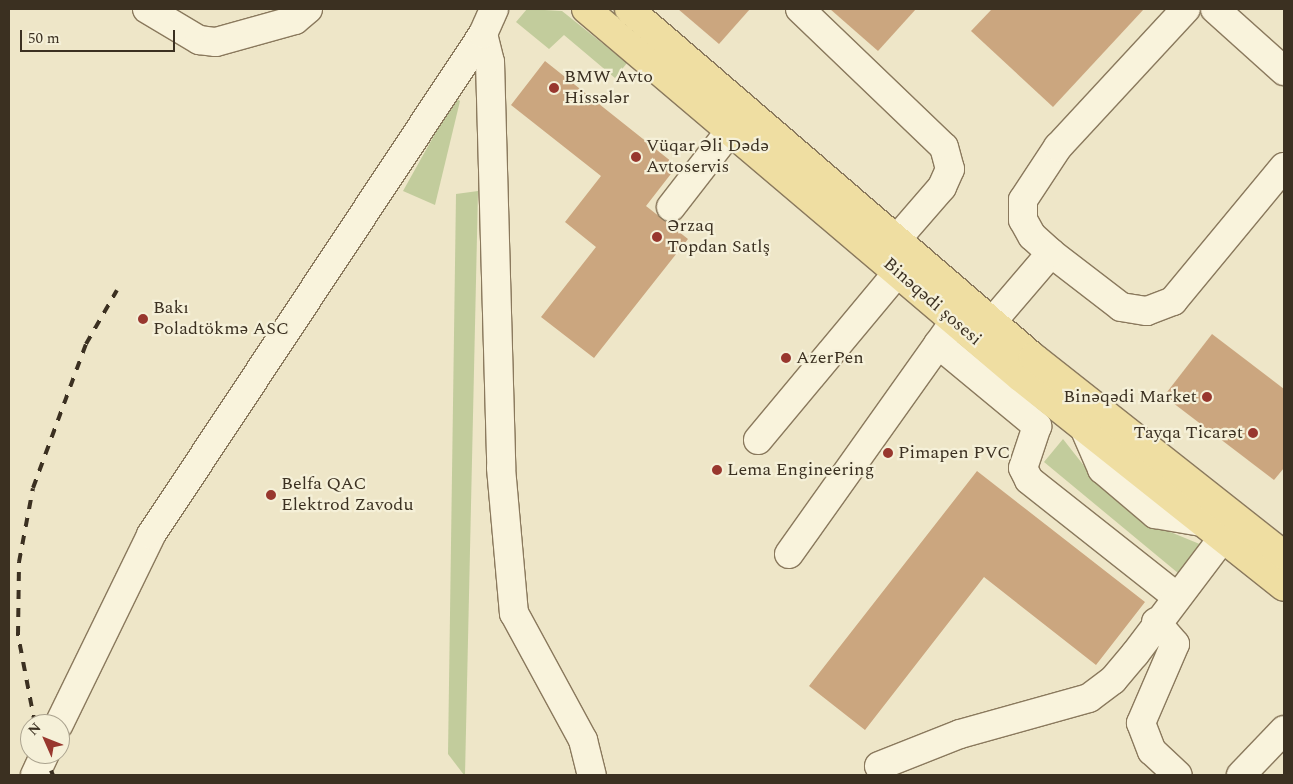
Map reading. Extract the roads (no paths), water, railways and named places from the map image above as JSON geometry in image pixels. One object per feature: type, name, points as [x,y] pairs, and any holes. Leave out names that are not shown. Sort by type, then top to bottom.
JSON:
[{"type":"main road","name":"Binəqədi şosesi","points":[[586,9],[898,272],[954,322],[1085,430],[1284,587]]},
{"type":"main road","name":"Binəqədi şosesi","points":[[629,9],[992,322],[1284,555]]},
{"type":"street","points":[[148,9],[199,40],[216,42],[295,20],[308,9]]},
{"type":"street","points":[[494,9],[483,34],[490,62],[501,468],[514,613],[580,734],[592,775]]},
{"type":"street","points":[[63,714],[151,535],[483,34],[506,9]]},
{"type":"street","points":[[800,9],[944,146],[950,169],[942,187],[897,239]]},
{"type":"street","points":[[1186,9],[1058,147],[1023,200],[1023,220],[1032,236],[1050,253],[1120,307],[1147,311],[1173,301],[1284,168]]},
{"type":"street","points":[[1215,9],[1284,70]]},
{"type":"street","points":[[670,207],[730,131]]},
{"type":"street","points":[[992,322],[1050,253]]},
{"type":"street","points":[[758,440],[898,272]]},
{"type":"street","points":[[789,554],[954,322]]},
{"type":"street","points":[[938,344],[1037,426],[1023,468],[1029,480],[1176,596]]},
{"type":"street","points":[[879,766],[960,734],[1089,698],[1113,680],[1176,596],[1222,539]]},
{"type":"street","points":[[1156,622],[1175,644],[1142,723],[1152,751],[1178,775]]},
{"type":"street","points":[[1241,775],[1284,730]]},
{"type":"railway","points":[[33,714],[18,635],[19,562],[33,488],[86,344],[117,290]]},
{"type":"railway","points":[[48,764],[53,775]]},
{"type":"place","name":"BMW Avto Hissələr","points":[[554,88]]},
{"type":"place","name":"Vüqar Əli Dədə Avtoservis","points":[[636,157]]},
{"type":"place","name":"Ərzaq Topdan Satlş","points":[[657,237]]},
{"type":"place","name":"Bakı Poladtökmə ASC","points":[[143,319]]},
{"type":"place","name":"AzerPen","points":[[786,358]]},
{"type":"place","name":"Binəqədi Market","points":[[1207,397]]},
{"type":"place","name":"Tayqa Ticarət","points":[[1253,433]]},
{"type":"place","name":"Pimapen PVC","points":[[888,453]]},
{"type":"place","name":"Lema Engineering","points":[[717,470]]},
{"type":"place","name":"Belfa QAC Elektrod Zavodu","points":[[271,495]]}]
